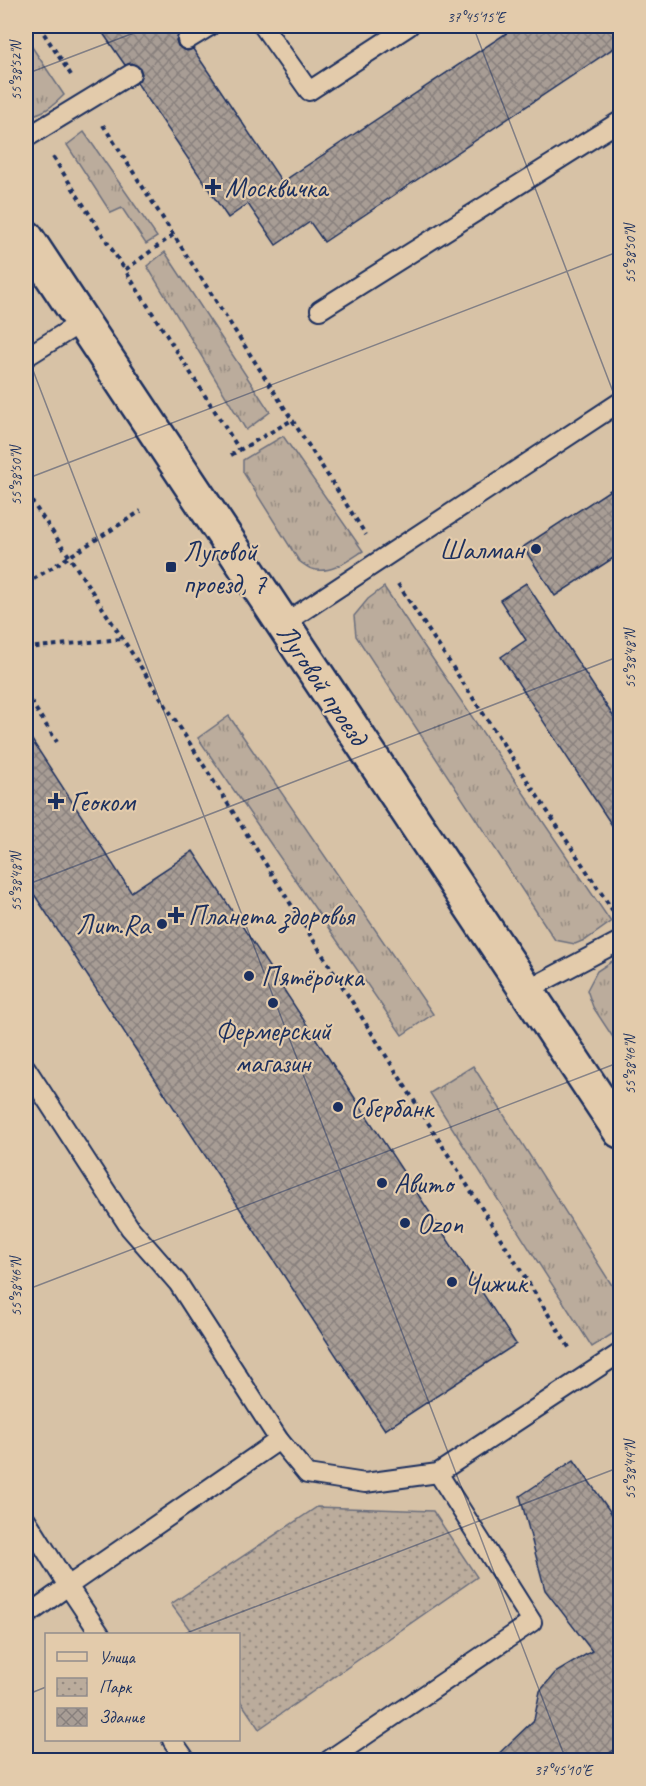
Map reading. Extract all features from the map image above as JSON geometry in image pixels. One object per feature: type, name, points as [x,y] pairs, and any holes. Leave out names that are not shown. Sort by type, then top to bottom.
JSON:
[{"type":"street","name":"Луговой проезд","points":[[26,237],[621,1131]]},
{"type":"lane","points":[[187,40],[210,26]]},
{"type":"lane","points":[[263,26],[309,91],[409,26]]},
{"type":"lane","points":[[26,138],[131,74]]},
{"type":"lane","points":[[320,310],[621,120]]},
{"type":"lane","points":[[26,357],[82,322]]},
{"type":"lane","points":[[283,624],[621,402]]},
{"type":"lane","points":[[527,990],[621,940]]},
{"type":"lane","points":[[26,1068],[130,1228],[178,1283],[279,1440],[307,1474],[365,1483],[438,1473],[621,1353]]},
{"type":"lane","points":[[26,1616],[279,1440]]},
{"type":"lane","points":[[329,1761],[532,1622],[438,1473]]},
{"type":"lane","points":[[26,1519],[99,1633]]},
{"type":"lane","points":[[173,1741],[186,1761]]},
{"type":"path","points":[[39,26],[382,559],[614,912]]},
{"type":"path","points":[[47,147],[239,449]]},
{"type":"path","points":[[125,270],[173,234]]},
{"type":"path","points":[[231,455],[292,420]]},
{"type":"path","points":[[26,493],[122,639],[574,1356],[605,1363]]},
{"type":"path","points":[[26,584],[141,511]]},
{"type":"path","points":[[26,648],[122,639]]},
{"type":"path","points":[[26,694],[57,742]]},
{"type":"green space","points":[[26,38],[64,95],[47,109],[26,116]]},
{"type":"green space","points":[[84,132],[157,237],[146,244],[122,208],[111,213],[67,145]]},
{"type":"green space","points":[[165,252],[270,412],[246,430],[147,266]]},
{"type":"green space","points":[[283,436],[363,551],[332,568],[312,569],[299,561],[243,472],[243,460]]},
{"type":"green space","points":[[384,587],[611,922],[587,939],[575,944],[555,940],[356,636],[354,616],[368,599]]},
{"type":"green space","points":[[229,716],[433,1014],[402,1035],[198,738]]},
{"type":"green space","points":[[620,956],[620,1048],[593,1007],[587,990],[597,971]]},
{"type":"green space","points":[[473,1066],[620,1298],[620,1329],[592,1347],[430,1093]]},
{"type":"green space","points":[[317,1507],[433,1511],[477,1577],[259,1729],[240,1700],[240,1633],[192,1633],[171,1604]]},
{"type":"building","points":[[98,26],[177,26],[181,31],[176,40],[178,46],[187,51],[193,49],[282,182],[517,26],[621,26],[621,43],[324,242],[310,222],[276,245],[248,204],[228,218],[137,83],[142,74],[140,68],[131,63],[125,65]]},
{"type":"building","points":[[621,483],[621,553],[555,596],[523,547]]},
{"type":"building","points":[[526,583],[621,728],[621,839],[501,657],[526,640],[500,600]]},
{"type":"building","points":[[26,731],[131,892],[193,851],[516,1344],[385,1430],[26,882]]},
{"type":"building","points":[[574,1460],[621,1527],[621,1745],[598,1761],[491,1761],[534,1720],[540,1691],[555,1673],[592,1651],[545,1590],[520,1496]]},
{"type":"place","name":"Москвичка","points":[[213,187]]},
{"type":"place","name":"Шалман","points":[[536,549]]},
{"type":"place","name":"Луговой проезд, 7","points":[[171,567]]},
{"type":"place","name":"Геоком","points":[[56,801]]},
{"type":"place","name":"Планета здоровья","points":[[176,915]]},
{"type":"place","name":"Лит.Ra","points":[[162,924]]},
{"type":"place","name":"Пятёрочка","points":[[249,976]]},
{"type":"place","name":"Фермерский магазин","points":[[273,1003]]},
{"type":"place","name":"Сбербанк","points":[[338,1107]]},
{"type":"place","name":"Авито","points":[[382,1183]]},
{"type":"place","name":"Ozon","points":[[405,1223]]},
{"type":"place","name":"Чижик","points":[[452,1282]]}]
